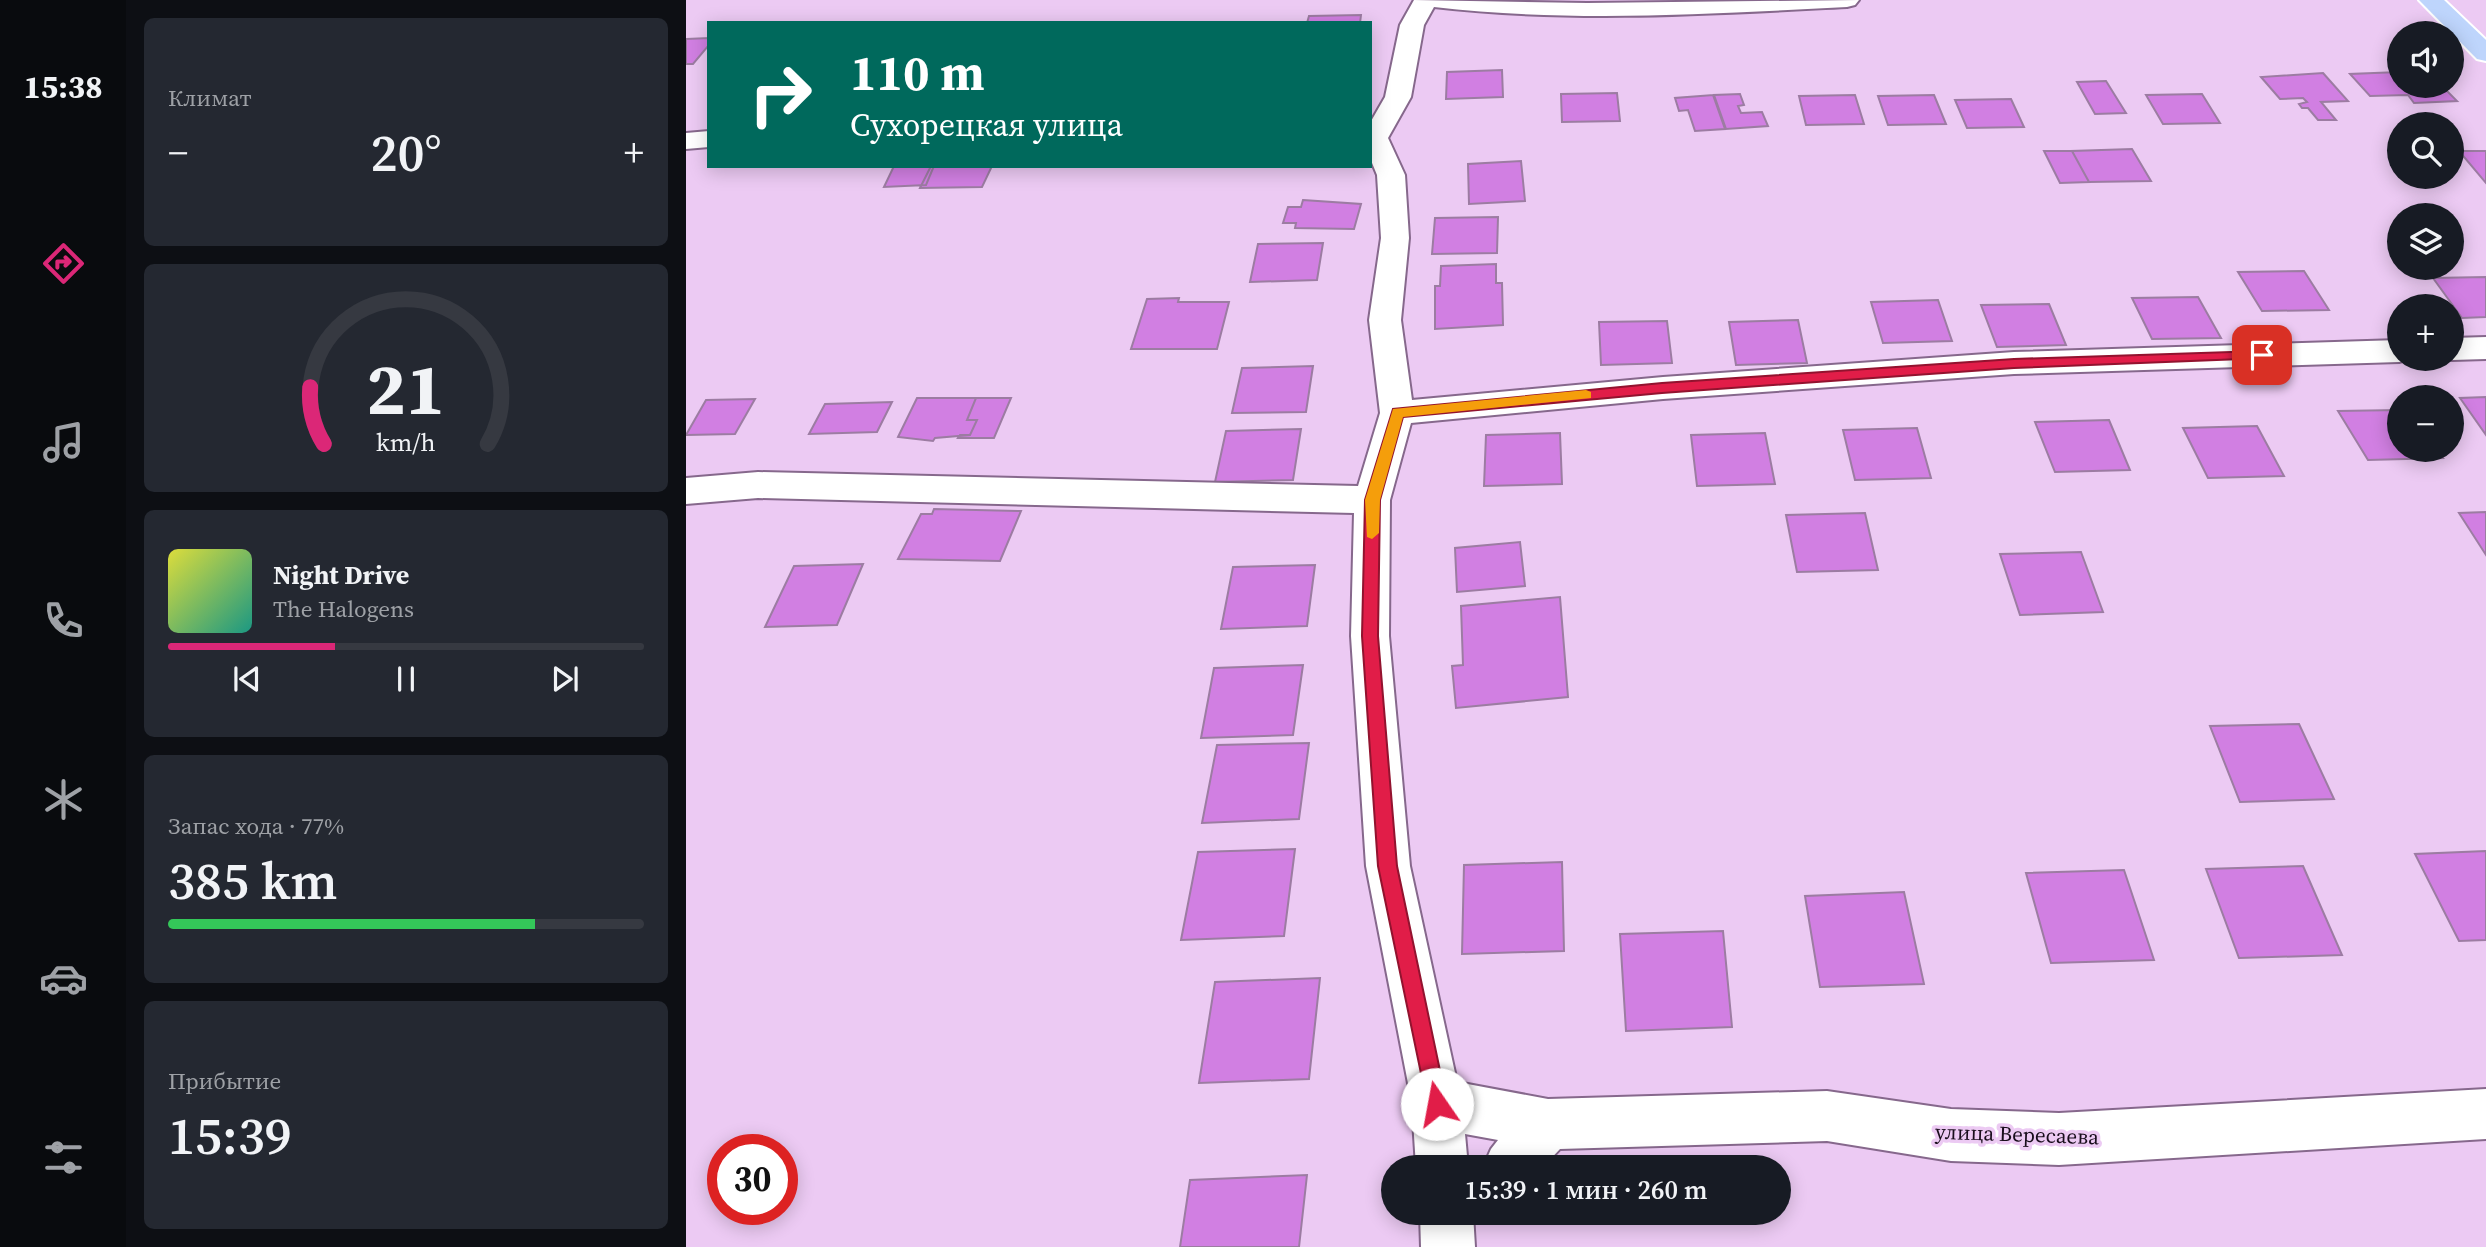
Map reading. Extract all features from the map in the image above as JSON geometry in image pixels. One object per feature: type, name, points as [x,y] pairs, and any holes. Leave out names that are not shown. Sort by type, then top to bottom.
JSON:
[{"type":"main road","points":[[2431,0],[2486,54]]},
{"type":"street","points":[[1426,0],[1412,25],[1398,97],[1373,138],[1391,175],[1395,238],[1385,320],[1397,413],[1372,500],[1370,636],[1388,866],[1437,1104],[1442,1155]]},
{"type":"street","points":[[1432,0],[1473,6],[1614,10],[1847,0]]},
{"type":"street","points":[[686,141],[707,139]]},
{"type":"street","points":[[2464,349],[2486,348]]},
{"type":"street","points":[[1397,413],[1662,388],[2014,363],[2387,351]]},
{"type":"street","points":[[686,491],[758,485],[1372,500]]},
{"type":"street","name":"улица Вересаева","points":[[1437,1104],[1548,1124],[1826,1116],[1951,1135],[2059,1139],[2486,1114]]},
{"type":"street","points":[[1520,1155],[1548,1124]]},
{"type":"building","points":[[1361,15],[1360,21],[1308,21],[1309,16]]},
{"type":"building","points":[[707,38],[707,47],[693,64],[686,64],[686,39]]},
{"type":"building","points":[[1502,70],[1503,97],[1446,99],[1447,72]]},
{"type":"building","points":[[2387,72],[2387,96],[2370,96],[2350,74]]},
{"type":"building","points":[[2323,73],[2348,101],[2321,102],[2336,120],[2318,120],[2308,108],[2302,108],[2299,104],[2307,102],[2303,98],[2280,99],[2261,77]]},
{"type":"building","points":[[2106,81],[2126,113],[2095,114],[2077,82]]},
{"type":"building","points":[[1617,93],[1620,121],[1562,122],[1561,94]]},
{"type":"building","points":[[1740,94],[1744,105],[1738,106],[1741,113],[1762,112],[1768,126],[1726,129],[1714,95]]},
{"type":"building","points":[[2202,94],[2220,123],[2163,124],[2146,95]]},
{"type":"building","points":[[1713,95],[1725,129],[1695,131],[1688,110],[1679,111],[1675,98]]},
{"type":"building","points":[[1855,95],[1864,124],[1806,125],[1799,96]]},
{"type":"building","points":[[1934,95],[1946,124],[1888,125],[1878,96]]},
{"type":"building","points":[[2410,98],[2454,98],[2457,101],[2414,103]]},
{"type":"building","points":[[2011,99],[2024,127],[1967,128],[1955,100]]},
{"type":"building","points":[[2132,149],[2151,181],[2089,182],[2072,151]]},
{"type":"building","points":[[2044,151],[2072,151],[2089,182],[2060,183]]},
{"type":"building","points":[[2464,151],[2486,151],[2486,183],[2464,157]]},
{"type":"building","points":[[1521,161],[1525,201],[1469,204],[1468,164]]},
{"type":"building","points":[[893,168],[933,168],[926,185],[884,187]]},
{"type":"building","points":[[930,168],[991,168],[982,187],[920,188]]},
{"type":"building","points":[[1303,200],[1361,204],[1354,229],[1295,228],[1296,223],[1283,223],[1288,207],[1301,207]]},
{"type":"building","points":[[1498,217],[1497,253],[1432,254],[1435,218]]},
{"type":"building","points":[[1323,243],[1317,280],[1250,282],[1258,244]]},
{"type":"building","points":[[1496,264],[1496,283],[1502,283],[1503,325],[1435,329],[1435,286],[1440,286],[1441,266]]},
{"type":"building","points":[[2304,271],[2329,310],[2262,311],[2238,272]]},
{"type":"building","points":[[2464,277],[2486,277],[2486,317],[2464,318],[2464,294],[2445,294],[2434,280],[2464,280]]},
{"type":"building","points":[[2198,297],[2221,338],[2152,339],[2132,298]]},
{"type":"building","points":[[1179,298],[1178,302],[1229,302],[1217,349],[1131,349],[1147,299]]},
{"type":"building","points":[[1938,300],[1952,341],[1883,343],[1871,302]]},
{"type":"building","points":[[2049,304],[2066,345],[1997,347],[1981,305]]},
{"type":"building","points":[[1798,320],[1807,363],[1736,365],[1729,322]]},
{"type":"building","points":[[1667,321],[1672,363],[1601,365],[1599,322]]},
{"type":"building","points":[[1313,366],[1306,412],[1232,413],[1242,368]]},
{"type":"building","points":[[2486,397],[2486,435],[2464,404],[2464,398]]},
{"type":"building","points":[[917,398],[976,398],[967,420],[977,420],[970,435],[935,438],[933,441],[898,437]]},
{"type":"building","points":[[976,398],[1011,398],[994,438],[958,438],[960,435],[970,435],[977,420],[967,420]]},
{"type":"building","points":[[755,399],[735,434],[686,435],[706,400]]},
{"type":"building","points":[[892,402],[877,432],[809,434],[825,404]]},
{"type":"building","points":[[2387,410],[2387,459],[2368,460],[2338,411]]},
{"type":"building","points":[[2109,420],[2130,470],[2055,472],[2035,422]]},
{"type":"building","points":[[2257,426],[2284,476],[2208,478],[2183,428]]},
{"type":"building","points":[[1917,428],[1931,478],[1855,480],[1843,430]]},
{"type":"building","points":[[1301,429],[1293,480],[1215,482],[1226,431]]},
{"type":"building","points":[[1560,433],[1562,484],[1484,486],[1486,435]]},
{"type":"building","points":[[1765,433],[1775,484],[1697,486],[1691,435]]},
{"type":"building","points":[[934,509],[1021,511],[1000,561],[898,559],[921,514],[932,514]]},
{"type":"building","points":[[2486,512],[2486,555],[2459,513]]},
{"type":"building","points":[[1865,513],[1878,570],[1797,572],[1786,515]]},
{"type":"building","points":[[1520,542],[1525,586],[1457,592],[1455,548]]},
{"type":"building","points":[[2081,552],[2103,612],[2020,615],[2000,554]]},
{"type":"building","points":[[863,564],[837,625],[765,627],[794,566]]},
{"type":"building","points":[[1315,565],[1307,626],[1221,629],[1233,567]]},
{"type":"building","points":[[1560,597],[1568,697],[1456,708],[1452,666],[1463,665],[1461,606]]},
{"type":"building","points":[[1303,665],[1293,735],[1201,738],[1214,668]]},
{"type":"building","points":[[2299,724],[2334,799],[2240,802],[2210,726]]},
{"type":"building","points":[[1309,743],[1299,819],[1202,823],[1217,745]]},
{"type":"building","points":[[1295,849],[1284,936],[1181,940],[1198,852]]},
{"type":"building","points":[[2486,851],[2486,940],[2459,941],[2415,854]]},
{"type":"building","points":[[1562,862],[1564,951],[1462,954],[1464,865]]},
{"type":"building","points":[[2303,866],[2342,955],[2239,958],[2206,869]]},
{"type":"building","points":[[2124,870],[2154,960],[2051,963],[2026,873]]},
{"type":"building","points":[[1904,892],[1924,984],[1820,987],[1805,896]]},
{"type":"building","points":[[1723,931],[1732,1027],[1626,1031],[1620,934]]},
{"type":"building","points":[[1320,978],[1309,1079],[1199,1083],[1215,982]]},
{"type":"building","points":[[1307,1175],[1299,1247],[1180,1247],[1190,1180]]},
{"type":"slow traffic","points":[[1372,533],[1372,500],[1397,413],[1586,395]]},
{"type":"route","points":[[1437,1104],[1388,866],[1370,636],[1372,500],[1397,413],[1662,388],[2014,363],[2262,355]]}]
